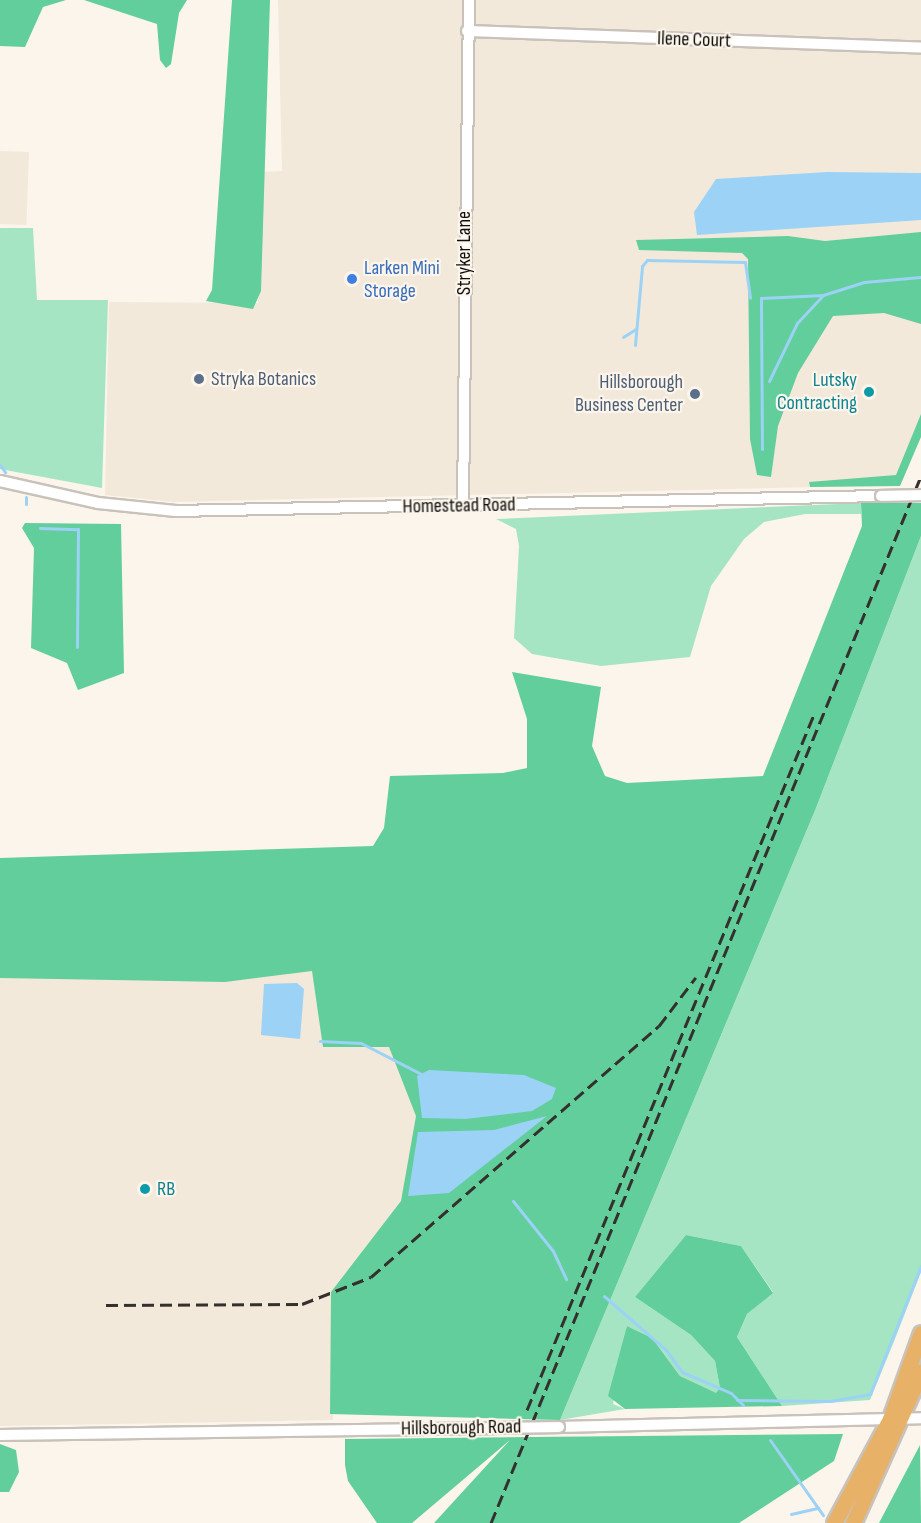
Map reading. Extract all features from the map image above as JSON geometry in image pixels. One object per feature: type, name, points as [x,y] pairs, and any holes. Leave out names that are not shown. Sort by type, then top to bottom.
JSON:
[{"type":"highway","points":[[854,1523],[897,1419],[921,1333]]},
{"type":"highway","points":[[834,1523],[897,1419],[921,1372]]},
{"type":"street","name":"Stryker Lane","points":[[464,505],[467,30],[470,0]]},
{"type":"street","name":"Ilene Court","points":[[467,30],[921,48]]},
{"type":"street","name":"Homestead Road","points":[[0,481],[159,510],[921,495]]},
{"type":"street","name":"Hillsborough Road","points":[[0,1435],[921,1419]]},
{"type":"shaded area","points":[[278,0],[921,0],[921,427],[898,485],[173,502],[105,495],[109,302],[258,303],[260,172],[282,171]]},
{"type":"shaded area","points":[[0,151],[29,152],[26,225],[0,224]]},
{"type":"shaded area","points":[[0,966],[324,968],[419,1046],[420,1204],[332,1309],[333,1420],[0,1426]]},
{"type":"green space","points":[[0,0],[66,0],[43,7],[25,47],[0,46]]},
{"type":"green space","points":[[84,0],[187,0],[179,13],[171,64],[166,68],[160,60],[157,24]]},
{"type":"green space","points":[[232,0],[270,0],[261,291],[253,309],[206,301],[212,290]]},
{"type":"green space","points":[[0,228],[33,228],[37,300],[108,300],[102,488],[0,469]]},
{"type":"green space","points":[[921,232],[921,324],[884,313],[833,316],[798,373],[778,426],[771,477],[757,475],[750,439],[748,259],[742,253],[639,250],[636,240],[788,236],[825,241]]},
{"type":"green space","points":[[921,414],[921,437],[900,486],[810,487],[809,482],[896,475]]},
{"type":"green space","points":[[861,503],[861,514],[805,514],[764,522],[744,539],[711,586],[690,657],[601,666],[532,654],[514,638],[519,546],[516,529],[496,519]]},
{"type":"green space","points":[[861,503],[921,503],[921,536],[816,808],[560,1420],[330,1414],[331,1292],[401,1201],[416,1116],[389,1047],[323,1047],[312,971],[225,982],[0,978],[0,858],[373,846],[384,828],[390,776],[503,773],[527,768],[527,719],[512,672],[601,687],[592,746],[605,776],[627,783],[763,776],[862,526]]},
{"type":"green space","points":[[25,523],[121,524],[124,673],[78,690],[67,663],[31,648],[34,548],[22,528]]},
{"type":"green space","points":[[921,536],[921,1272],[895,1339],[870,1400],[782,1406],[737,1337],[747,1314],[773,1292],[741,1246],[686,1235],[635,1297],[691,1335],[715,1361],[720,1388],[716,1394],[680,1376],[652,1338],[627,1326],[613,1404],[625,1409],[560,1420],[816,808]]},
{"type":"green space","points":[[686,1235],[741,1246],[773,1293],[747,1314],[737,1337],[782,1406],[625,1409],[608,1396],[627,1326],[652,1338],[680,1376],[716,1393],[720,1388],[715,1361],[691,1335],[635,1297]]},
{"type":"green space","points":[[843,1434],[834,1461],[739,1523],[434,1523],[510,1440],[412,1523],[377,1523],[348,1481],[345,1465],[345,1439]]},
{"type":"green space","points":[[0,1444],[16,1450],[19,1472],[9,1492],[0,1492]]},
{"type":"green space","points":[[920,1445],[921,1523],[879,1523]]},
{"type":"water","points":[[827,172],[921,173],[921,220],[697,235],[694,212],[716,179]]},
{"type":"water","points":[[297,983],[304,989],[300,1039],[261,1035],[264,984]]},
{"type":"water","points":[[429,1070],[524,1075],[556,1088],[552,1099],[532,1111],[466,1119],[422,1118],[417,1076]]},
{"type":"water","points":[[547,1116],[449,1193],[408,1196],[418,1132],[494,1130]]},
{"type":"waterway","points":[[635,345],[642,266],[647,260],[745,262],[750,298]]},
{"type":"waterway","points":[[769,381],[797,323],[823,295],[864,282],[921,277]]},
{"type":"waterway","points":[[762,449],[761,298],[823,295]]},
{"type":"waterway","points":[[623,337],[636,329]]},
{"type":"waterway","points":[[0,465],[5,472]]},
{"type":"waterway","points":[[26,497],[26,504]]},
{"type":"waterway","points":[[40,528],[78,529],[77,647]]},
{"type":"waterway","points":[[320,1041],[361,1043],[421,1074]]},
{"type":"waterway","points":[[513,1201],[553,1251],[566,1279]]},
{"type":"waterway","points":[[737,1400],[830,1401],[870,1394],[921,1266]]},
{"type":"waterway","points":[[604,1296],[666,1350],[682,1372],[731,1393],[743,1405]]},
{"type":"waterway","points":[[770,1440],[823,1515]]},
{"type":"waterway","points":[[791,1514],[818,1508]]},
{"type":"railway","points":[[491,1523],[921,476]]},
{"type":"railway","points":[[527,1410],[815,712]]},
{"type":"railway","points":[[106,1305],[302,1304],[371,1277],[659,1026],[696,977]]},
{"type":"place","name":"Larken Mini Storage","points":[[352,279]]},
{"type":"place","name":"Stryka Botanics","points":[[199,379]]},
{"type":"place","name":"Lutsky Contracting","points":[[869,392]]},
{"type":"place","name":"Hillsborough Business Center","points":[[695,394]]},
{"type":"place","name":"RB","points":[[145,1189]]}]
